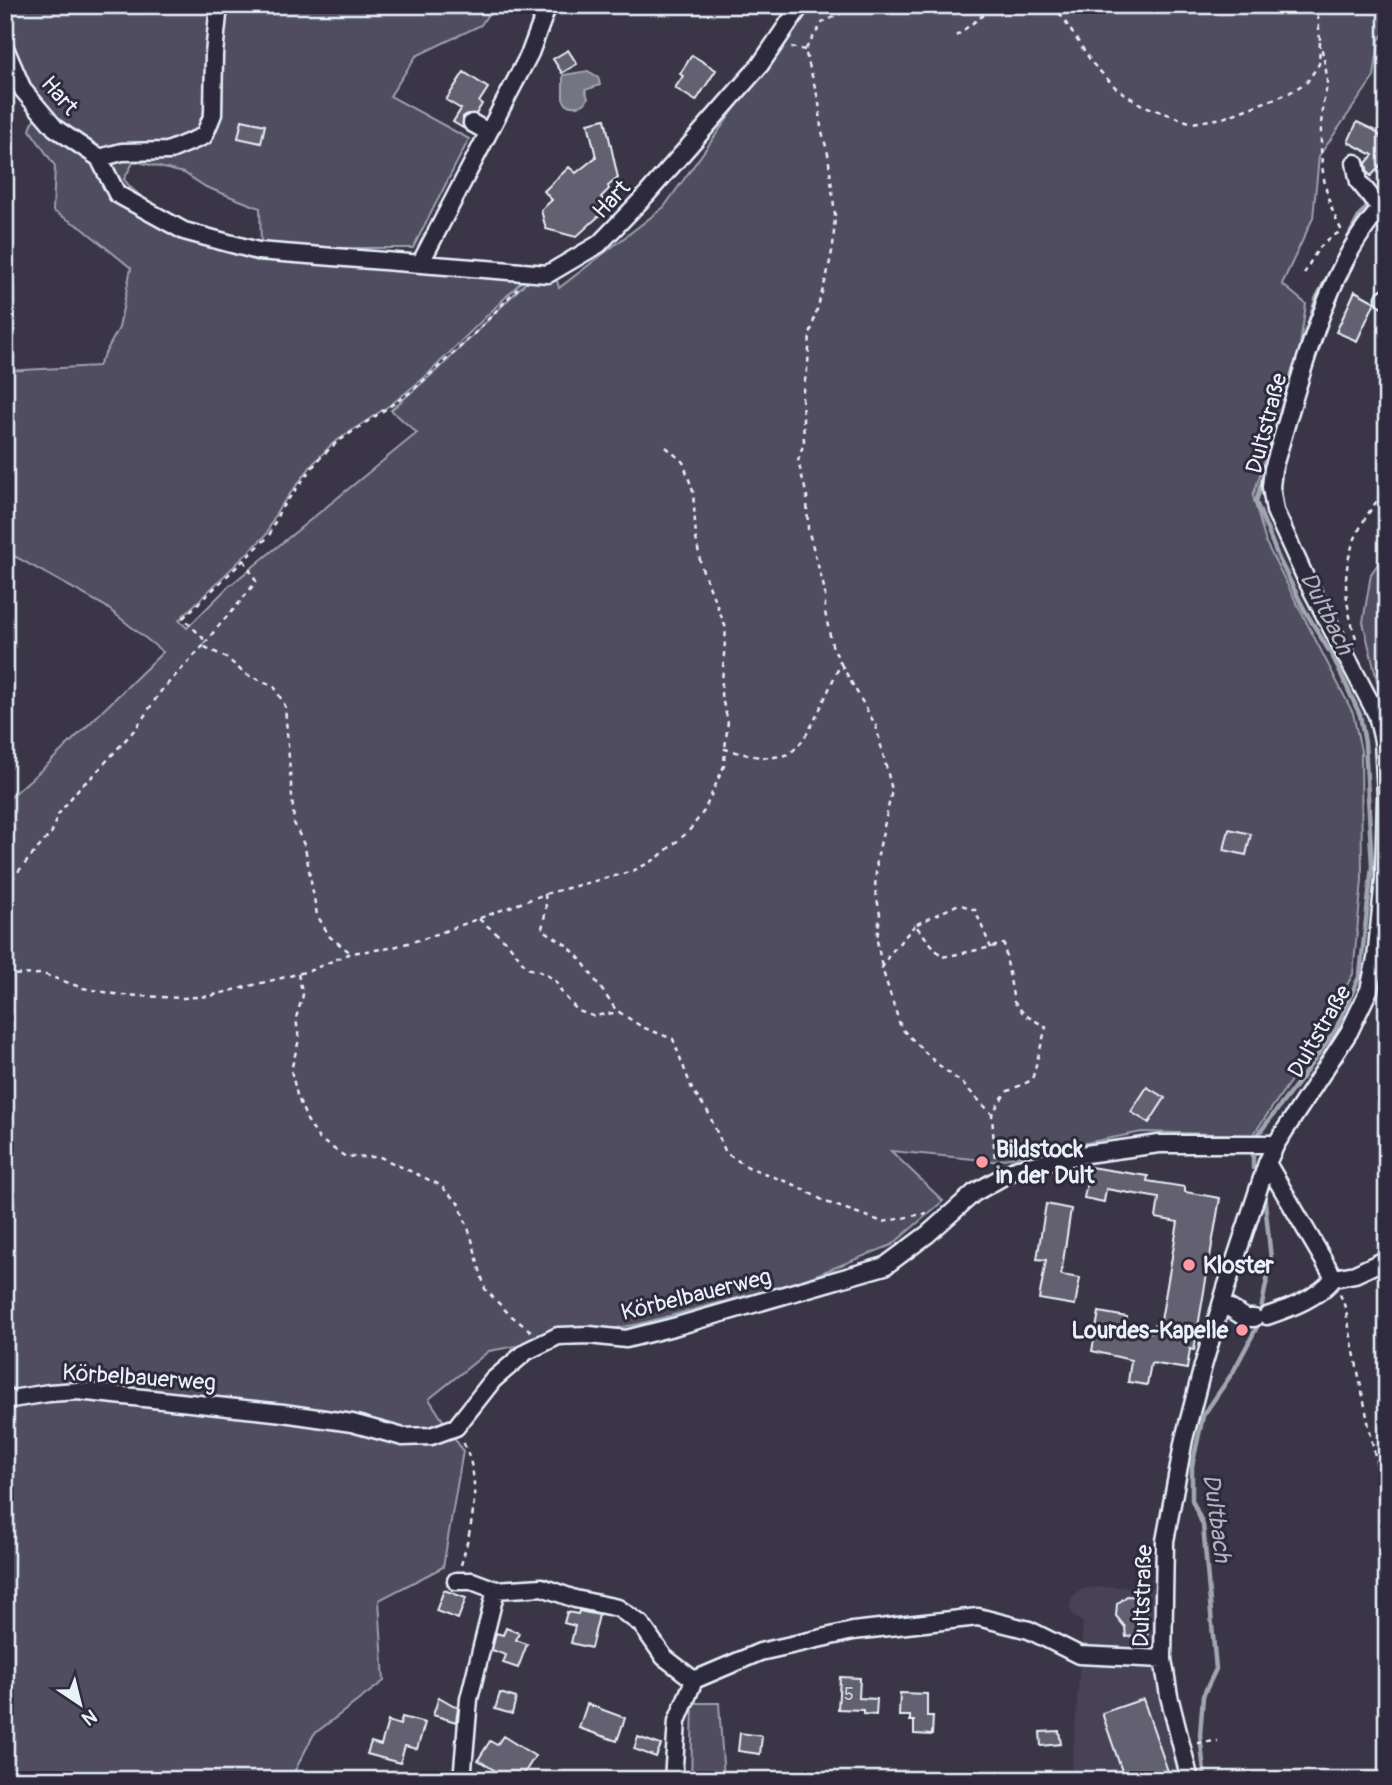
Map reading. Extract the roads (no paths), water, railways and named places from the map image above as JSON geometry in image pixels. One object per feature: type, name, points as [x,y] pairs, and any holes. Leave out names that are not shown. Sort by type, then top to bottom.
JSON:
[{"type":"street","points":[[99,158],[122,152],[168,151],[204,136],[213,114],[214,54],[219,5]]},
{"type":"street","points":[[420,264],[530,53],[548,5]]},
{"type":"street","name":"Hart","points":[[776,42],[793,5]]},
{"type":"street","name":"Hart","points":[[5,48],[23,90],[55,128],[99,158],[117,194],[184,231],[258,251],[548,274],[599,244],[760,65],[801,5]]},
{"type":"street","points":[[472,123],[488,132]]},
{"type":"street","points":[[1355,163],[1359,182],[1378,203]]},
{"type":"street","name":"Dultstraße","points":[[1190,1780],[1169,1696],[1163,1659],[1166,1541],[1184,1439],[1214,1329],[1267,1163],[1276,1144],[1349,1032],[1369,990],[1376,959],[1384,879],[1386,797],[1383,741],[1377,715],[1306,579],[1275,511],[1271,487],[1273,469],[1350,236],[1378,203]]},
{"type":"street","name":"Körbelbauerweg","points":[[5,1400],[78,1391],[283,1413],[352,1423],[403,1437],[431,1436],[456,1427],[493,1380],[527,1351],[558,1336],[589,1335],[626,1339],[885,1266],[928,1234],[974,1193],[1018,1168],[1086,1154],[1159,1144],[1276,1144]]},
{"type":"street","points":[[1267,1163],[1334,1278]]},
{"type":"street","points":[[1214,1329],[1230,1321],[1288,1309],[1326,1288],[1334,1278],[1355,1274],[1387,1259]]},
{"type":"street","points":[[1222,1303],[1255,1317]]},
{"type":"street","points":[[456,1581],[472,1581],[496,1590],[542,1587],[575,1599],[618,1608],[641,1623],[664,1657],[694,1680]]},
{"type":"street","points":[[462,1780],[470,1699],[496,1590]]},
{"type":"street","points":[[673,1780],[677,1721],[694,1680],[761,1652],[853,1631],[978,1617],[1029,1630],[1079,1656],[1163,1659]]},
{"type":"water","points":[[588,71],[598,77],[600,85],[585,90],[588,98],[582,105],[567,105],[563,99],[563,75]]},
{"type":"waterway","name":"Dultbach","points":[[1301,348],[1317,297],[1361,213],[1387,191]]},
{"type":"waterway","name":"Dultbach","points":[[1257,1136],[1336,1029],[1360,975],[1372,866],[1365,743],[1360,715],[1334,659],[1304,609],[1279,559],[1256,502],[1266,467]]},
{"type":"waterway","name":"Dultbach","points":[[1253,1151],[1253,1168]]},
{"type":"waterway","name":"Dultbach","points":[[1205,1780],[1200,1735],[1203,1696],[1216,1669],[1203,1525],[1192,1500],[1192,1466],[1203,1416],[1233,1372],[1258,1325],[1271,1259],[1264,1193]]},
{"type":"place","name":"Bildstock in der Dult","points":[[982,1162]]},
{"type":"place","name":"Kloster","points":[[1189,1265]]},
{"type":"place","name":"Lourdes-Kapelle","points":[[1242,1330]]}]
